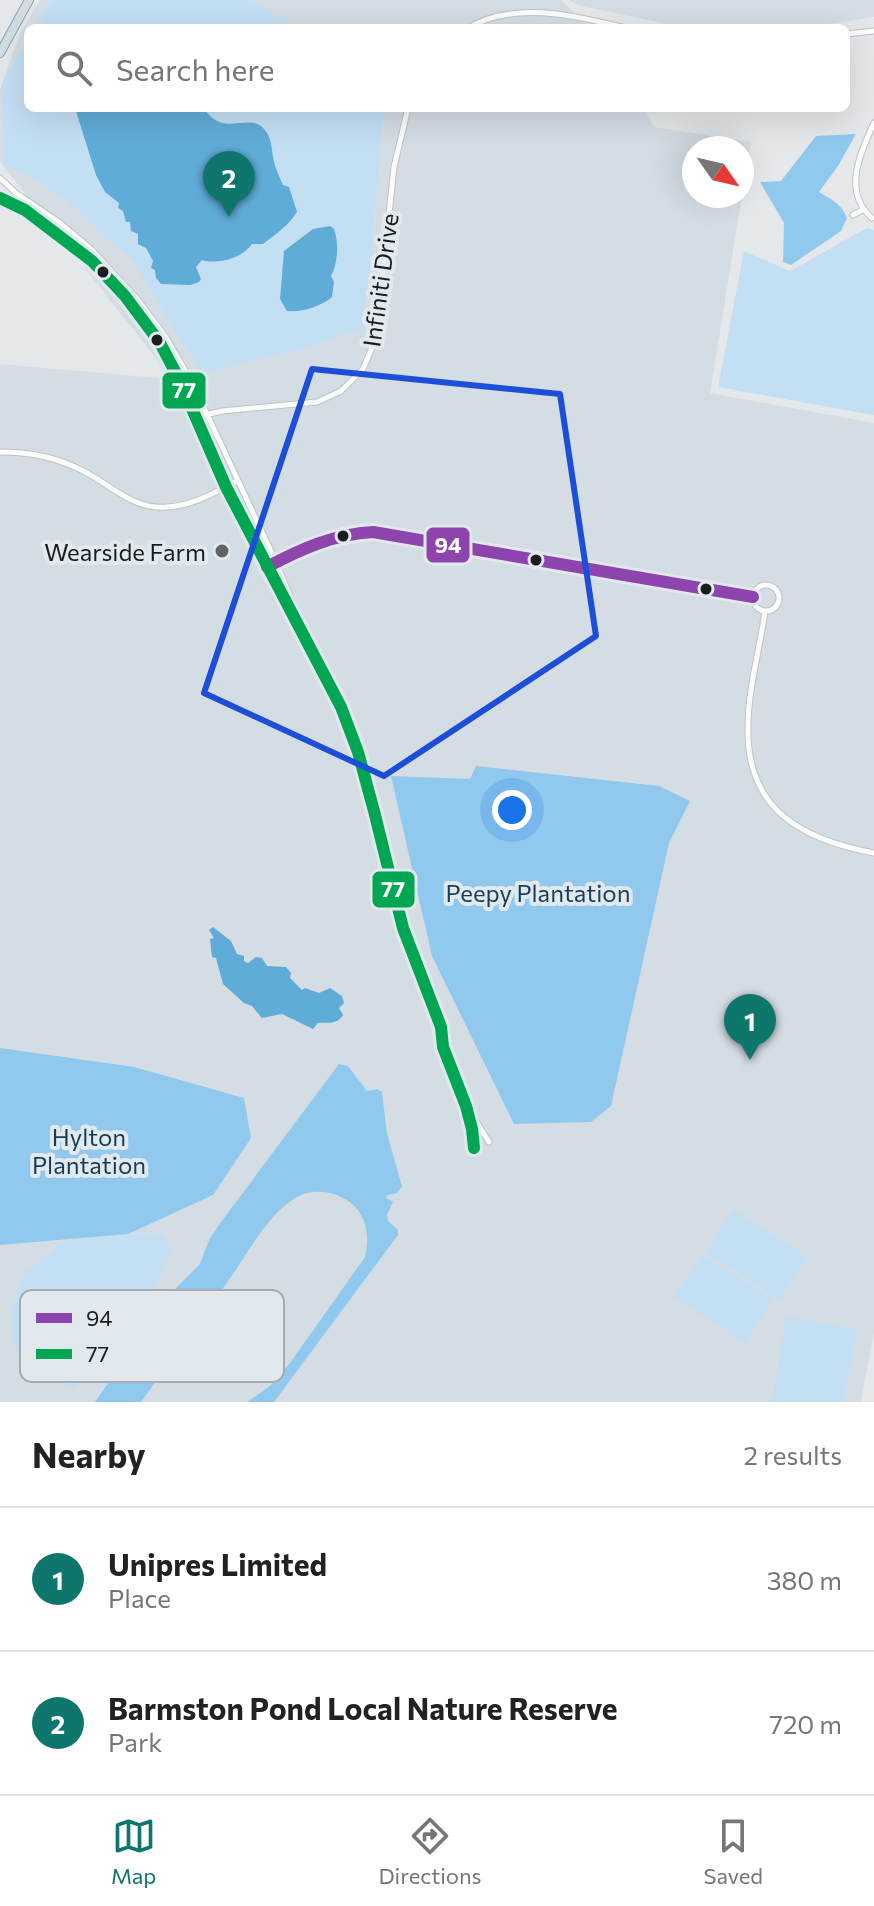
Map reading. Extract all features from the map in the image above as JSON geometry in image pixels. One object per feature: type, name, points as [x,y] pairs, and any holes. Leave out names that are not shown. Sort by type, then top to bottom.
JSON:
[{"type":"highway","points":[[0,53],[29,0]]},
{"type":"street","points":[[546,11],[547,0]]},
{"type":"street","points":[[474,24],[502,14],[546,11],[607,24]]},
{"type":"street","points":[[850,34],[874,31]]},
{"type":"street","name":"Infiniti Drive","points":[[196,417],[317,402],[341,391],[363,369],[376,338],[394,167],[407,112]]},
{"type":"street","points":[[872,218],[862,210],[856,195],[856,172],[874,123]]},
{"type":"street","points":[[0,178],[92,250],[116,273],[165,336],[207,414],[276,562],[304,633]]},
{"type":"street","points":[[0,198],[25,210],[92,261],[125,296],[160,343],[226,487],[341,707],[358,752],[403,928],[441,1027],[443,1047],[466,1106],[474,1148]]},
{"type":"street","points":[[853,215],[862,210]]},
{"type":"street","points":[[0,452],[36,454],[64,462],[135,502],[158,507],[184,504],[237,481]]},
{"type":"street","points":[[267,567],[336,537],[373,532],[753,597]]},
{"type":"street","points":[[764,586],[775,589],[778,596],[777,604],[765,611],[757,608],[753,597],[756,589],[764,586]]},
{"type":"street","points":[[765,611],[748,728],[751,760],[758,782],[777,809],[803,832],[837,846],[874,853]]},
{"type":"street","points":[[466,1106],[489,1142]]},
{"type":"highlighted area","points":[[312,369],[560,394],[596,636],[384,776],[204,693]]},
{"type":"shaded area","points":[[40,0],[561,0],[586,24],[25,24]]},
{"type":"shaded area","points":[[52,0],[249,0],[294,24],[38,24]]},
{"type":"shaded area","points":[[569,0],[874,0],[874,17],[829,24],[667,24],[577,5]]},
{"type":"shaded area","points":[[24,26],[24,112],[645,112],[654,127],[712,136],[682,136],[682,208],[740,208],[710,393],[874,423],[874,1331],[861,1402],[0,1402],[0,364],[169,379],[152,353],[0,162],[0,89]]},
{"type":"shaded area","points":[[24,47],[24,112],[384,112],[364,327],[307,348],[201,373],[135,264],[65,199],[37,180],[5,166],[1,86]]},
{"type":"shaded area","points":[[76,112],[207,112],[218,122],[255,123],[265,130],[270,138],[276,170],[283,185],[289,187],[297,212],[286,226],[263,244],[252,244],[229,259],[215,262],[202,260],[196,267],[201,279],[199,282],[190,285],[161,284],[151,268],[153,261],[146,248],[138,244],[138,234],[131,231],[130,222],[126,222],[123,211],[118,208],[119,203],[105,192],[96,175]]},
{"type":"shaded area","points":[[330,226],[336,235],[337,247],[331,276],[334,282],[332,297],[311,308],[287,311],[280,299],[284,251],[313,229]]},
{"type":"shaded area","points":[[867,228],[874,230],[874,415],[718,387],[744,251],[790,271]]},
{"type":"shaded area","points":[[213,927],[231,941],[237,954],[244,956],[244,961],[248,963],[256,957],[262,958],[267,966],[286,967],[291,973],[290,978],[302,990],[305,988],[319,993],[330,988],[342,996],[344,1003],[339,1008],[343,1015],[341,1018],[335,1022],[318,1023],[313,1029],[282,1014],[262,1018],[252,1006],[244,1003],[223,984],[216,958],[212,957],[210,939],[214,938],[209,930]]},
{"type":"shaded area","points":[[733,1210],[808,1257],[780,1300],[705,1253]]},
{"type":"shaded area","points":[[163,1234],[172,1250],[151,1290],[20,1290],[20,1357],[14,1346],[11,1311],[24,1273],[66,1240]]},
{"type":"shaded area","points":[[702,1255],[773,1299],[745,1343],[674,1297]]},
{"type":"shaded area","points":[[786,1316],[857,1330],[843,1402],[772,1402]]},
{"type":"shaded area","points":[[60,1382],[79,1382],[74,1389]]},
{"type":"green space","points":[[856,134],[819,192],[836,202],[845,213],[847,218],[841,231],[791,265],[783,262],[784,223],[760,182],[781,181],[816,136]]},
{"type":"green space","name":"Peepy Plantation","points":[[476,766],[659,786],[690,801],[669,843],[611,1106],[591,1122],[514,1124],[432,956],[391,776],[470,779]]},
{"type":"green space","name":"Hylton Plantation","points":[[0,1048],[134,1067],[244,1098],[251,1138],[213,1195],[128,1234],[0,1245]]},
{"type":"green space","points":[[339,1064],[348,1066],[367,1091],[377,1089],[382,1092],[387,1134],[402,1186],[397,1193],[386,1198],[393,1202],[387,1215],[388,1221],[398,1230],[398,1235],[274,1402],[247,1402],[273,1382],[284,1382],[284,1370],[365,1257],[367,1232],[364,1221],[346,1199],[330,1193],[305,1194],[277,1213],[222,1290],[174,1290],[200,1264],[209,1240]]},
{"type":"green space","points":[[109,1382],[155,1382],[141,1402],[95,1402]]},
{"type":"transit line","name":"77","points":[[0,198],[25,210],[92,261],[125,296],[160,343],[180,381],[226,487],[341,707],[358,752],[403,928],[441,1027],[443,1047],[466,1106],[474,1148]]},
{"type":"transit line","name":"94","points":[[267,567],[318,544],[373,532],[753,597]]},
{"type":"place","name":"Barmston Pond Local Nature Reserve","points":[[229,217]]},
{"type":"place","name":"Wearside Farm","points":[[222,551]]},
{"type":"place","name":"Unipres Limited","points":[[750,1060]]}]
